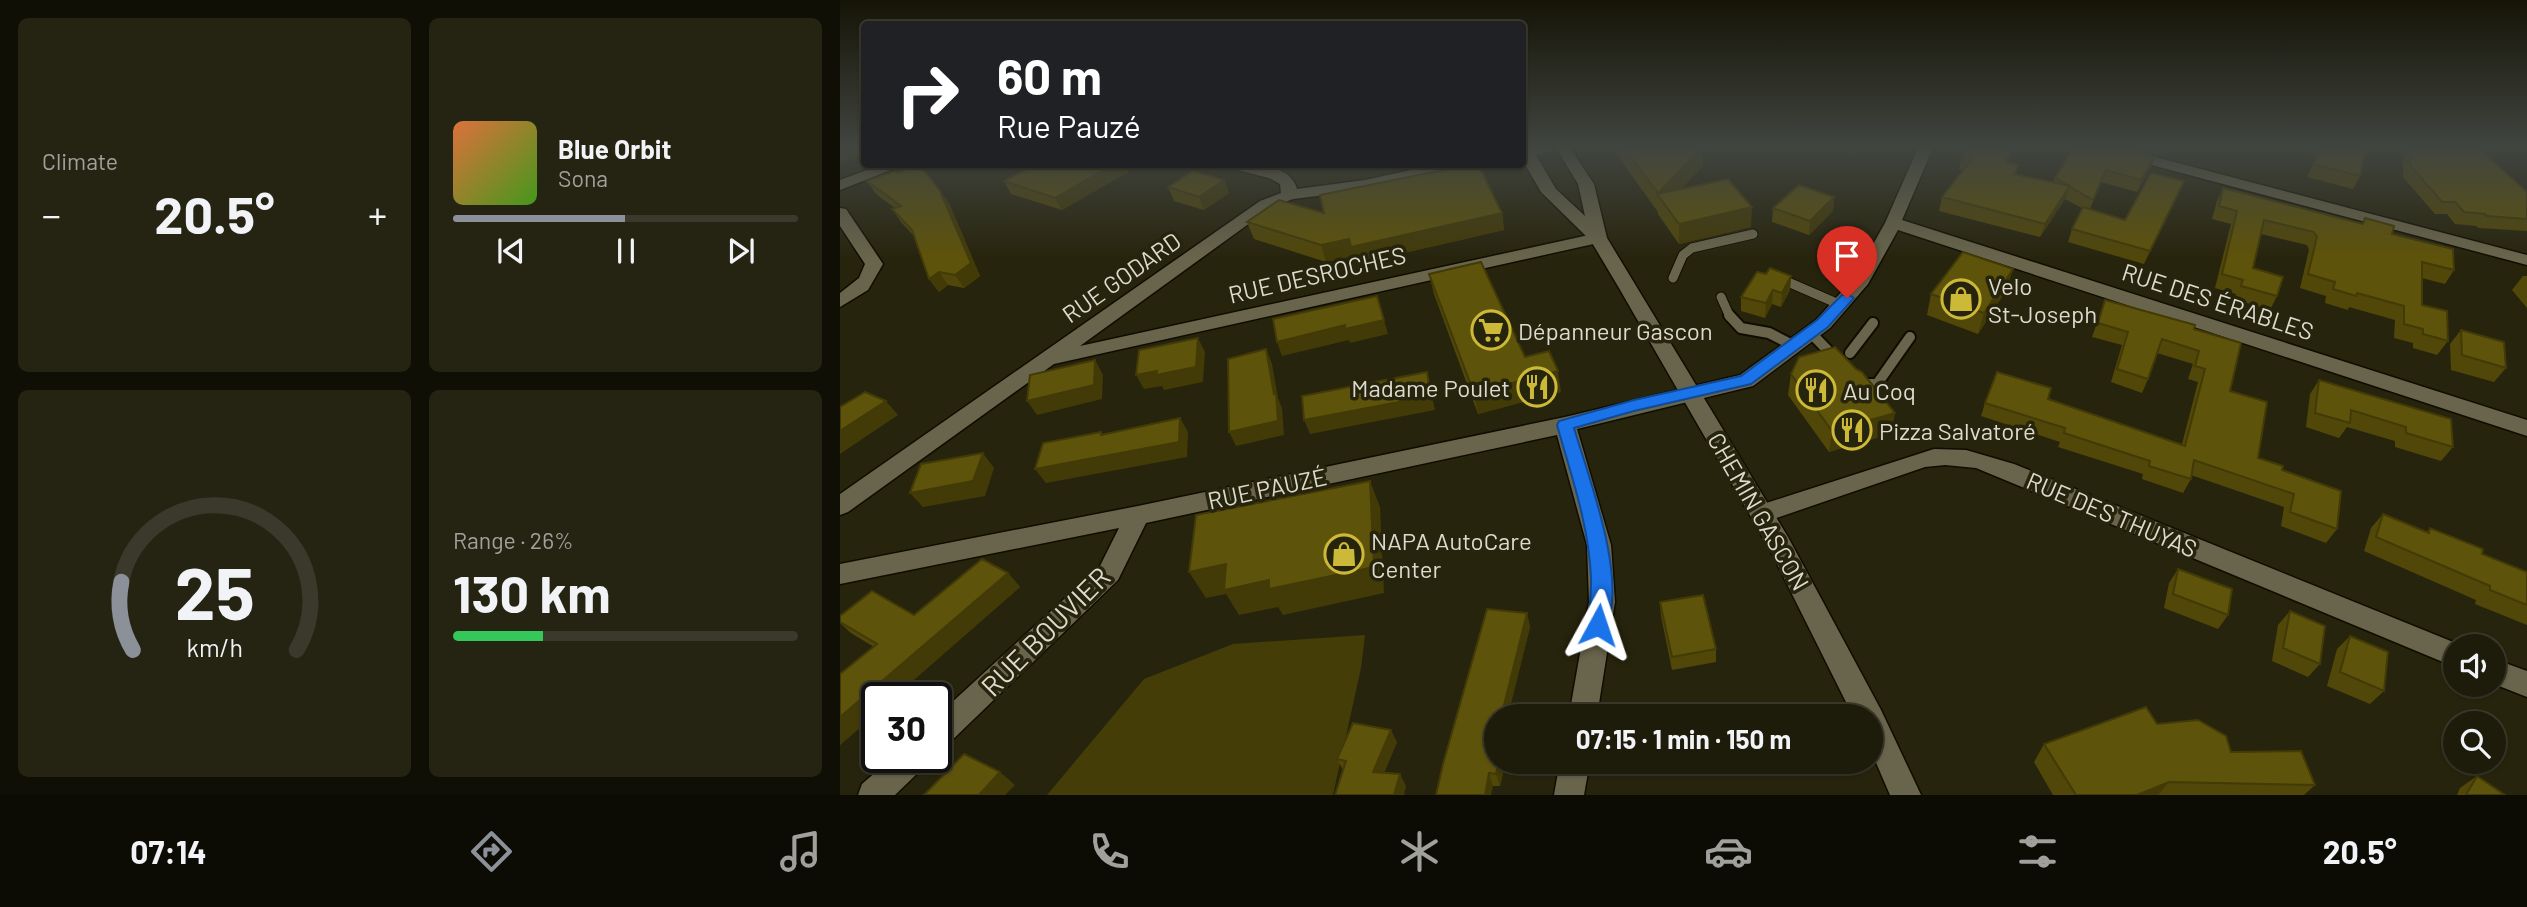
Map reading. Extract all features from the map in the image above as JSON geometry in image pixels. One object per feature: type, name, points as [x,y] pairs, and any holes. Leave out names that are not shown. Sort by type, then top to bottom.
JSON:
[{"type":"street","points":[[1288,185],[1290,195]]},
{"type":"street","name":"RUE GODARD","points":[[840,506],[1266,204],[1290,195],[1364,185]]},
{"type":"street","name":"CHEMIN GASCON","points":[[1545,185],[1598,238],[1762,514],[1863,704]]},
{"type":"street","name":"CHEMIN GASCON","points":[[1586,185],[1598,238]]},
{"type":"street","name":"RUE PAUZÉ","points":[[840,573],[1138,515],[1565,425],[1634,406],[1746,381],[1811,333],[1841,305],[1870,267],[1893,223],[1907,185]]},
{"type":"street","points":[[2244,185],[2527,260]]},
{"type":"street","points":[[840,213],[874,264],[870,278],[853,294],[840,301]]},
{"type":"street","name":"RUE DES ÉRABLES","points":[[1893,223],[2527,428]]},
{"type":"street","name":"RUE DESROCHES","points":[[1046,360],[1598,238]]},
{"type":"street","points":[[1565,425],[1599,545],[1602,602],[1585,704]]},
{"type":"street","name":"RUE DES THUYAS","points":[[1762,514],[1923,459],[1947,455],[1966,457],[2007,470],[2443,650]]},
{"type":"street","name":"RUE BOUVIER","points":[[952,721],[1109,573],[1138,515]]},
{"type":"street","points":[[2506,676],[2527,684]]},
{"type":"street","name":"CHEMIN GASCON","points":[[1883,746],[1906,795]]},
{"type":"street","points":[[873,795],[897,773]]},
{"type":"street","points":[[1569,795],[1573,774]]},
{"type":"lane","points":[[1673,278],[1680,259],[1687,251],[1753,234]]},
{"type":"lane","points":[[1781,279],[1841,305]]},
{"type":"lane","points":[[1721,297],[1731,321],[1738,326],[1752,332],[1769,333],[1794,346]]},
{"type":"lane","points":[[1850,353],[1873,323]]},
{"type":"lane","points":[[1811,333],[1858,385],[1877,384],[1910,337]]},
{"type":"shaded area","points":[[1365,635],[1361,668],[1333,795],[1047,795],[1144,679],[1233,644]]},
{"type":"building","points":[[873,185],[935,185],[971,263],[955,275],[939,272],[929,279],[912,230],[892,209],[901,206]]},
{"type":"building","points":[[1016,185],[1077,185],[1055,198]]},
{"type":"building","points":[[1171,185],[1216,185],[1199,197],[1168,187]]},
{"type":"building","points":[[1369,185],[1488,185],[1502,213],[1351,247],[1349,239],[1321,245],[1247,222],[1279,200],[1324,213],[1320,195]]},
{"type":"building","points":[[1652,185],[1666,185],[1658,193]]},
{"type":"building","points":[[1699,185],[1733,185],[1752,207],[1679,224],[1657,194]]},
{"type":"building","points":[[1799,185],[1834,197],[1810,221],[1773,208]]},
{"type":"building","points":[[1951,185],[2070,186],[2045,224],[1942,197]]},
{"type":"building","points":[[2068,185],[2099,185],[2093,200]]},
{"type":"building","points":[[2144,185],[2182,185],[2150,251],[2072,229],[2083,207],[2125,220]]},
{"type":"building","points":[[2427,185],[2519,185],[2527,192],[2527,219],[2464,212],[2455,202],[2442,202]]},
{"type":"building","points":[[2223,188],[2363,224],[2365,218],[2394,226],[2392,234],[2453,249],[2454,270],[2422,262],[2422,305],[2447,311],[2448,341],[2423,334],[2423,329],[2404,324],[2404,306],[2333,289],[2335,282],[2308,274],[2317,237],[2314,232],[2264,220],[2253,268],[2283,277],[2277,296],[2241,286],[2243,280],[2222,274],[2237,211],[2219,206]]},
{"type":"building","points":[[1963,252],[2013,269],[1984,313],[1931,294]]},
{"type":"building","points":[[1481,262],[1525,357],[1549,351],[1558,371],[1474,393],[1429,274]]},
{"type":"building","points":[[1770,268],[1791,276],[1782,293],[1773,290],[1766,303],[1741,297],[1757,272],[1766,274]]},
{"type":"building","points":[[1377,296],[1384,320],[1345,329],[1345,325],[1277,342],[1273,319]]},
{"type":"building","points":[[2105,300],[2195,325],[2194,329],[2241,343],[2230,391],[2267,402],[2258,458],[2283,466],[2282,470],[2341,491],[2337,529],[2290,512],[2294,494],[2194,460],[2191,479],[2149,466],[2150,461],[2064,433],[2065,428],[1985,403],[1997,372],[2051,388],[2048,399],[2185,446],[2205,369],[2195,366],[2199,351],[2162,339],[2148,379],[2117,369],[2128,332],[2098,323]]},
{"type":"building","points":[[2461,330],[2504,342],[2506,368],[2462,355]]},
{"type":"building","points":[[1198,338],[1196,367],[1156,375],[1157,371],[1136,375],[1139,350]]},
{"type":"building","points":[[1835,347],[1862,372],[1895,413],[1832,431],[1791,374],[1799,357]]},
{"type":"building","points":[[1266,349],[1274,394],[1276,393],[1278,421],[1229,432],[1228,359]]},
{"type":"building","points":[[1095,360],[1094,385],[1027,401],[1030,375]]},
{"type":"building","points":[[1427,372],[1431,396],[1304,420],[1302,396]]},
{"type":"building","points":[[2319,380],[2451,419],[2453,447],[2406,433],[2406,427],[2351,410],[2350,423],[2315,413]]},
{"type":"building","points":[[865,392],[886,401],[840,431],[840,407]]},
{"type":"building","points":[[1180,418],[1179,442],[1035,469],[1043,443],[1101,432],[1101,435]]},
{"type":"building","points":[[983,453],[973,481],[910,493],[921,464]]},
{"type":"building","points":[[1370,481],[1374,567],[1269,589],[1269,580],[1224,590],[1226,564],[1189,572],[1196,515]]},
{"type":"building","points":[[2383,514],[2429,533],[2430,528],[2483,549],[2482,554],[2527,572],[2527,605],[2490,590],[2490,586],[2376,537]]},
{"type":"building","points":[[982,559],[1008,573],[881,682],[861,682],[861,699],[840,717],[840,674],[877,644],[840,622],[840,616],[872,591],[914,615]]},
{"type":"building","points":[[2178,569],[2232,589],[2228,615],[2173,594]]},
{"type":"building","points":[[1703,595],[1716,649],[1672,657],[1660,602]]},
{"type":"building","points":[[1487,609],[1527,613],[1504,704],[1484,704],[1484,774],[1489,774],[1485,795],[1436,795]]},
{"type":"building","points":[[2290,611],[2325,626],[2320,664],[2283,648]]},
{"type":"building","points":[[2350,636],[2388,652],[2384,691],[2340,672]]},
{"type":"building","points":[[2146,707],[2157,724],[2198,720],[2226,736],[2231,752],[2301,751],[2315,785],[2169,782],[2137,795],[2076,795],[2044,744]]},
{"type":"building","points":[[1353,723],[1391,730],[1373,772],[1400,774],[1394,795],[1335,795],[1346,761],[1337,759]]},
{"type":"building","points":[[964,754],[1000,772],[979,795],[924,795],[945,773],[952,773],[952,766]]},
{"type":"building","points":[[2477,776],[2505,795],[2466,795]]},
{"type":"place","name":"Velo St-Joseph","points":[[1961,299]]},
{"type":"place","name":"Dépanneur Gascon","points":[[1491,330]]},
{"type":"place","name":"Madame Poulet","points":[[1537,387]]},
{"type":"place","name":"Au Coq","points":[[1816,390]]},
{"type":"place","name":"Pizza Salvatoré","points":[[1852,430]]},
{"type":"place","name":"NAPA AutoCare Center","points":[[1344,554]]},
{"type":"route","points":[[1598,625],[1602,602],[1599,545],[1565,425],[1634,406],[1746,381],[1823,324],[1847,298]]}]
